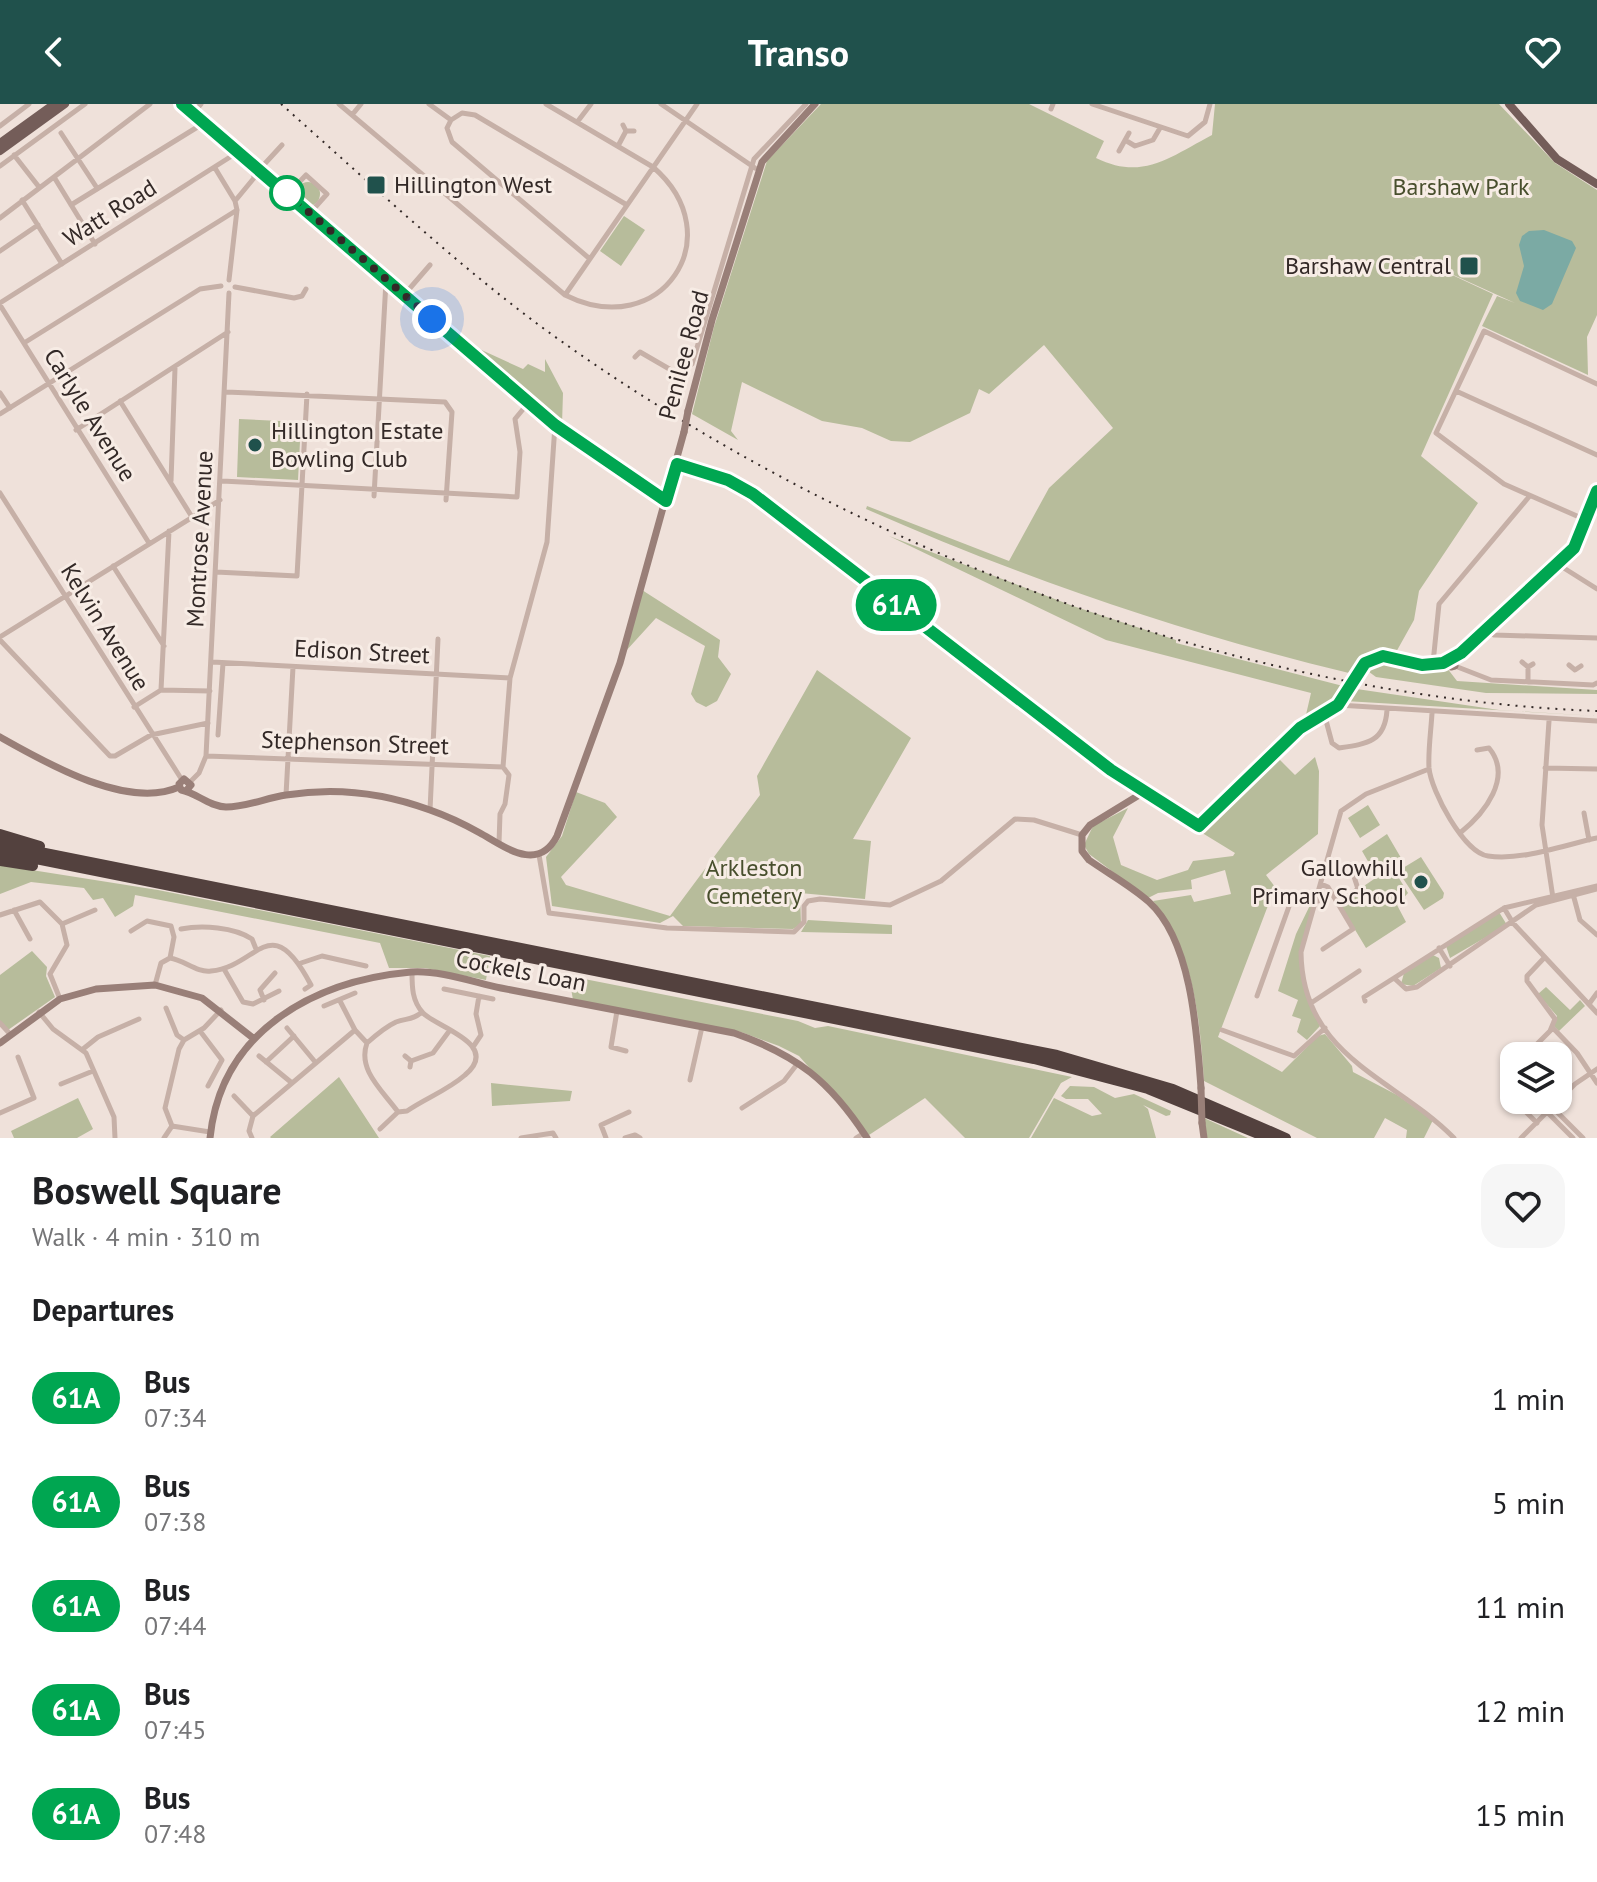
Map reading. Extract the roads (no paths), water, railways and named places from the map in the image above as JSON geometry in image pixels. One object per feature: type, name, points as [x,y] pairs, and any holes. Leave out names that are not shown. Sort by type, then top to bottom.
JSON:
[{"type":"highway","points":[[0,834],[79,855],[313,905]]},
{"type":"highway","points":[[0,844],[1078,1060],[1196,1098],[1286,1138]]},
{"type":"highway","points":[[0,852],[1034,1059],[1137,1086],[1266,1138]]},
{"type":"highway","points":[[0,861],[118,877]]},
{"type":"main road","points":[[0,143],[54,104]]},
{"type":"main road","points":[[0,151],[65,104]]},
{"type":"main road","points":[[1509,104],[1557,159],[1597,184]]},
{"type":"main road","points":[[1515,104],[1559,154],[1597,178]]},
{"type":"street","points":[[0,126],[29,104]]},
{"type":"street","points":[[0,166],[85,104]]},
{"type":"street","points":[[0,218],[150,104]]},
{"type":"street","points":[[182,104],[555,425],[666,501]]},
{"type":"street","points":[[193,113],[201,104]]},
{"type":"street","points":[[339,104],[565,295],[589,306],[622,309],[645,301],[676,273],[684,256],[686,219],[676,190],[653,167],[546,104]]},
{"type":"street","points":[[352,115],[361,104]]},
{"type":"street","points":[[429,104],[451,120]]},
{"type":"street","points":[[578,121],[591,104]]},
{"type":"street","points":[[661,104],[756,169]]},
{"type":"street","points":[[565,295],[697,104]]},
{"type":"street","points":[[635,357],[640,352],[678,374],[692,364],[756,169],[756,156],[806,104]]},
{"type":"street","name":"Penilee Road","points":[[539,855],[557,836],[606,705],[677,464],[688,411],[756,169],[815,104]]},
{"type":"street","points":[[1092,104],[1188,136],[1205,122],[1210,104]]},
{"type":"street","points":[[590,259],[452,142],[447,128],[451,120],[462,113],[475,115],[627,205]]},
{"type":"street","points":[[71,205],[204,123]]},
{"type":"street","points":[[618,146],[624,128],[634,131]]},
{"type":"street","points":[[1119,151],[1127,137],[1135,146],[1153,140],[1160,128]]},
{"type":"street","points":[[61,133],[97,188]]},
{"type":"street","points":[[259,170],[282,145]]},
{"type":"street","name":"Watt Road","points":[[0,304],[238,152]]},
{"type":"street","points":[[14,155],[39,187]]},
{"type":"street","points":[[253,165],[254,178]]},
{"type":"street","points":[[0,414],[200,289],[221,286],[229,280],[237,210],[235,201],[215,168]]},
{"type":"street","points":[[288,194],[306,175],[327,194],[310,213]]},
{"type":"street","points":[[235,201],[254,178],[267,176]]},
{"type":"street","points":[[54,177],[95,244]]},
{"type":"street","points":[[22,200],[62,264]]},
{"type":"street","points":[[24,343],[237,210]]},
{"type":"street","points":[[0,251],[38,225]]},
{"type":"street","points":[[404,295],[430,265]]},
{"type":"street","points":[[229,280],[235,287],[294,298],[302,296],[306,289]]},
{"type":"street","points":[[374,493],[386,280]]},
{"type":"street","points":[[221,286],[229,293],[235,287]]},
{"type":"street","name":"Montrose Avenue","points":[[184,785],[199,773],[206,756],[229,293]]},
{"type":"street","name":"Carlyle Avenue","points":[[0,304],[149,543]]},
{"type":"street","points":[[1587,520],[1528,498],[1504,484],[1436,433],[1484,331],[1597,384]]},
{"type":"street","points":[[76,430],[228,332]]},
{"type":"street","points":[[171,481],[175,367]]},
{"type":"street","points":[[1456,391],[1597,455]]},
{"type":"street","points":[[226,392],[445,402],[450,406],[447,498]]},
{"type":"street","points":[[0,393],[10,408]]},
{"type":"street","points":[[216,572],[297,576],[307,394]]},
{"type":"street","points":[[120,401],[192,517]]},
{"type":"street","points":[[222,481],[447,498],[517,497],[520,452],[515,419],[529,402]]},
{"type":"street","points":[[499,844],[500,814],[505,804],[509,775],[503,767],[510,678],[547,542],[555,425]]},
{"type":"street","points":[[677,464],[728,480],[753,494],[1144,792],[1202,825],[1300,728],[1338,705],[1549,721],[1597,721]]},
{"type":"street","points":[[1451,663],[1574,548],[1597,491]]},
{"type":"street","name":"Kelvin Avenue","points":[[0,493],[184,785]]},
{"type":"street","points":[[1433,663],[1439,604],[1528,498]]},
{"type":"street","points":[[208,723],[151,735],[110,756],[0,638],[220,500]]},
{"type":"street","points":[[161,690],[169,531]]},
{"type":"street","points":[[1559,565],[1597,589]]},
{"type":"street","points":[[113,566],[164,646]]},
{"type":"street","points":[[1486,631],[1494,635],[1597,638]]},
{"type":"street","points":[[430,810],[438,639]]},
{"type":"street","points":[[1338,705],[1358,669],[1383,656],[1422,665],[1451,663],[1491,680],[1597,683]]},
{"type":"street","name":"Edison Street","points":[[212,662],[510,678]]},
{"type":"street","points":[[1522,662],[1530,666],[1528,682]]},
{"type":"street","points":[[218,735],[223,663]]},
{"type":"street","points":[[1569,665],[1578,668],[1574,684]]},
{"type":"street","points":[[286,795],[293,667]]},
{"type":"street","points":[[134,707],[161,690],[210,691]]},
{"type":"street","points":[[1324,712],[1332,743],[1339,748],[1372,742],[1379,737],[1386,724],[1387,710]]},
{"type":"street","points":[[1432,713],[1431,782],[1460,833],[1481,855],[1492,857],[1543,850],[1597,838]]},
{"type":"street","points":[[1549,721],[1543,850],[1553,898]]},
{"type":"street","points":[[0,737],[55,766],[128,792],[158,795],[184,785],[207,803],[227,807],[286,795],[350,792],[430,810],[520,855],[539,855],[549,913],[667,928],[794,932],[804,922],[804,906],[808,901],[820,899],[890,905],[941,881],[1015,819],[1034,820],[1082,835]]},
{"type":"street","points":[[1460,833],[1477,816],[1500,778],[1500,765],[1489,748],[1477,750]]},
{"type":"street","name":"Stephenson Street","points":[[206,756],[503,767]]},
{"type":"street","points":[[1545,768],[1597,769]]},
{"type":"street","points":[[1429,769],[1366,794],[1341,811],[1318,901],[1301,952],[1301,968],[1311,1003],[1325,1028],[1358,1067],[1418,1106],[1454,1138]]},
{"type":"street","points":[[1144,792],[1090,825],[1082,835],[1082,851],[1089,860],[1150,903],[1176,945],[1197,1025],[1204,1138]]},
{"type":"street","points":[[1584,813],[1589,840]]},
{"type":"street","points":[[1338,903],[1358,889],[1350,864]]},
{"type":"street","points":[[1321,884],[1328,887],[1353,929],[1323,949]]},
{"type":"street","points":[[1394,978],[1411,990],[1531,908],[1553,898],[1597,887]]},
{"type":"street","points":[[1365,1001],[1364,997],[1504,908],[1597,887]]},
{"type":"street","points":[[1573,894],[1580,920],[1597,935]]},
{"type":"street","points":[[1257,996],[1292,898],[1300,895],[1318,901]]},
{"type":"street","points":[[0,915],[40,902],[62,924],[67,945],[50,974],[60,999]]},
{"type":"street","points":[[1504,908],[1513,923],[1597,1013]]},
{"type":"street","points":[[14,910],[30,939]]},
{"type":"street","points":[[62,924],[95,910]]},
{"type":"street","points":[[131,931],[147,921],[171,926],[174,937],[170,958]]},
{"type":"street","points":[[181,929],[239,932],[252,939],[256,949]]},
{"type":"street","points":[[1439,948],[1450,966]]},
{"type":"street","points":[[155,985],[161,963],[170,958],[208,972],[224,969],[256,949],[284,949],[301,963],[311,985],[305,989]]},
{"type":"street","points":[[301,963],[322,956],[366,966]]},
{"type":"street","points":[[1538,1042],[1555,1019],[1527,981],[1527,976],[1545,957]]},
{"type":"street","points":[[224,969],[243,1002],[253,1004],[279,991]]},
{"type":"street","points":[[1311,1003],[1359,971]]},
{"type":"street","points":[[412,972],[412,991],[422,1012],[450,1030],[456,1030],[473,1047]]},
{"type":"street","name":"Cockels Loan","points":[[210,1135],[213,1106],[223,1079],[253,1038],[272,1022],[334,988],[412,972],[702,1027],[779,1049],[837,1098],[862,1136]]},
{"type":"street","points":[[264,1000],[260,990],[275,973]]},
{"type":"street","points":[[0,1043],[38,1011],[60,999],[96,989],[155,985],[196,995],[221,1010],[253,1038]]},
{"type":"street","points":[[444,989],[493,999]]},
{"type":"street","points":[[324,1006],[355,993]]},
{"type":"street","points":[[1589,1004],[1597,993]]},
{"type":"street","points":[[380,1129],[398,1112],[407,1111],[469,1072],[474,1059],[473,1047],[481,1035],[476,1014],[479,996]]},
{"type":"street","points":[[340,1001],[355,1030],[367,1043]]},
{"type":"street","points":[[166,1008],[177,1035],[184,1040]]},
{"type":"street","points":[[172,1126],[165,1108],[177,1053],[184,1040],[200,1031],[221,1010]]},
{"type":"street","points":[[38,1011],[57,1033],[83,1049],[114,1117],[115,1138]]},
{"type":"street","points":[[617,1011],[611,1047],[626,1051]]},
{"type":"street","points":[[398,1112],[364,1067],[363,1055],[367,1043],[384,1029],[400,1021],[412,1020],[422,1012]]},
{"type":"street","points":[[83,1049],[98,1037],[139,1019]]},
{"type":"street","points":[[0,1023],[10,1034]]},
{"type":"street","points":[[690,1080],[702,1027]]},
{"type":"street","points":[[1552,1027],[1577,1053],[1588,1074],[1597,1083]]},
{"type":"street","points":[[287,1028],[316,1063]]},
{"type":"street","points":[[1222,1030],[1294,1056],[1325,1028]]},
{"type":"street","points":[[252,1138],[249,1131],[253,1116],[355,1030]]},
{"type":"street","points":[[405,1056],[410,1064],[433,1053],[450,1030]]},
{"type":"street","points":[[200,1031],[222,1060],[208,1086]]},
{"type":"street","points":[[266,1062],[294,1036]]},
{"type":"street","points":[[259,1056],[292,1083]]},
{"type":"street","points":[[0,1113],[34,1098],[18,1057]]},
{"type":"street","points":[[742,1108],[784,1081],[798,1062]]},
{"type":"street","points":[[1572,1089],[1597,1069]]},
{"type":"street","points":[[61,1084],[93,1071]]},
{"type":"street","points":[[234,1096],[253,1116]]},
{"type":"street","points":[[606,1138],[601,1125],[629,1112]]},
{"type":"street","points":[[1528,1114],[1537,1123]]},
{"type":"street","points":[[1521,1138],[1545,1114]]},
{"type":"street","points":[[1554,1114],[1573,1138]]},
{"type":"street","points":[[1556,1114],[1583,1138]]},
{"type":"street","points":[[172,1126],[210,1135]]},
{"type":"street","points":[[164,1138],[172,1126]]},
{"type":"street","points":[[521,1138],[553,1133],[556,1138]]},
{"type":"street","points":[[625,1138],[635,1135],[640,1138]]},
{"type":"water","points":[[1544,230],[1572,241],[1576,248],[1552,304],[1543,310],[1520,301],[1516,293],[1524,266],[1519,245],[1522,236],[1529,231]]},
{"type":"railway","points":[[281,104],[444,249],[547,331],[662,408],[784,479],[913,542],[1046,596],[1182,641],[1320,676],[1459,699],[1597,711]]},
{"type":"place","name":"Hillington West","points":[[376,185]]},
{"type":"place","name":"Barshaw Central","points":[[1469,266]]},
{"type":"place","name":"Hillington Estate Bowling Club","points":[[255,445]]},
{"type":"place","name":"Gallowhill Primary School","points":[[1421,882]]},
{"type":"park label","name":"Barshaw Park","points":[[1461,187]]},
{"type":"park label","name":"Arkleston Cemetery","points":[[754,882]]}]
